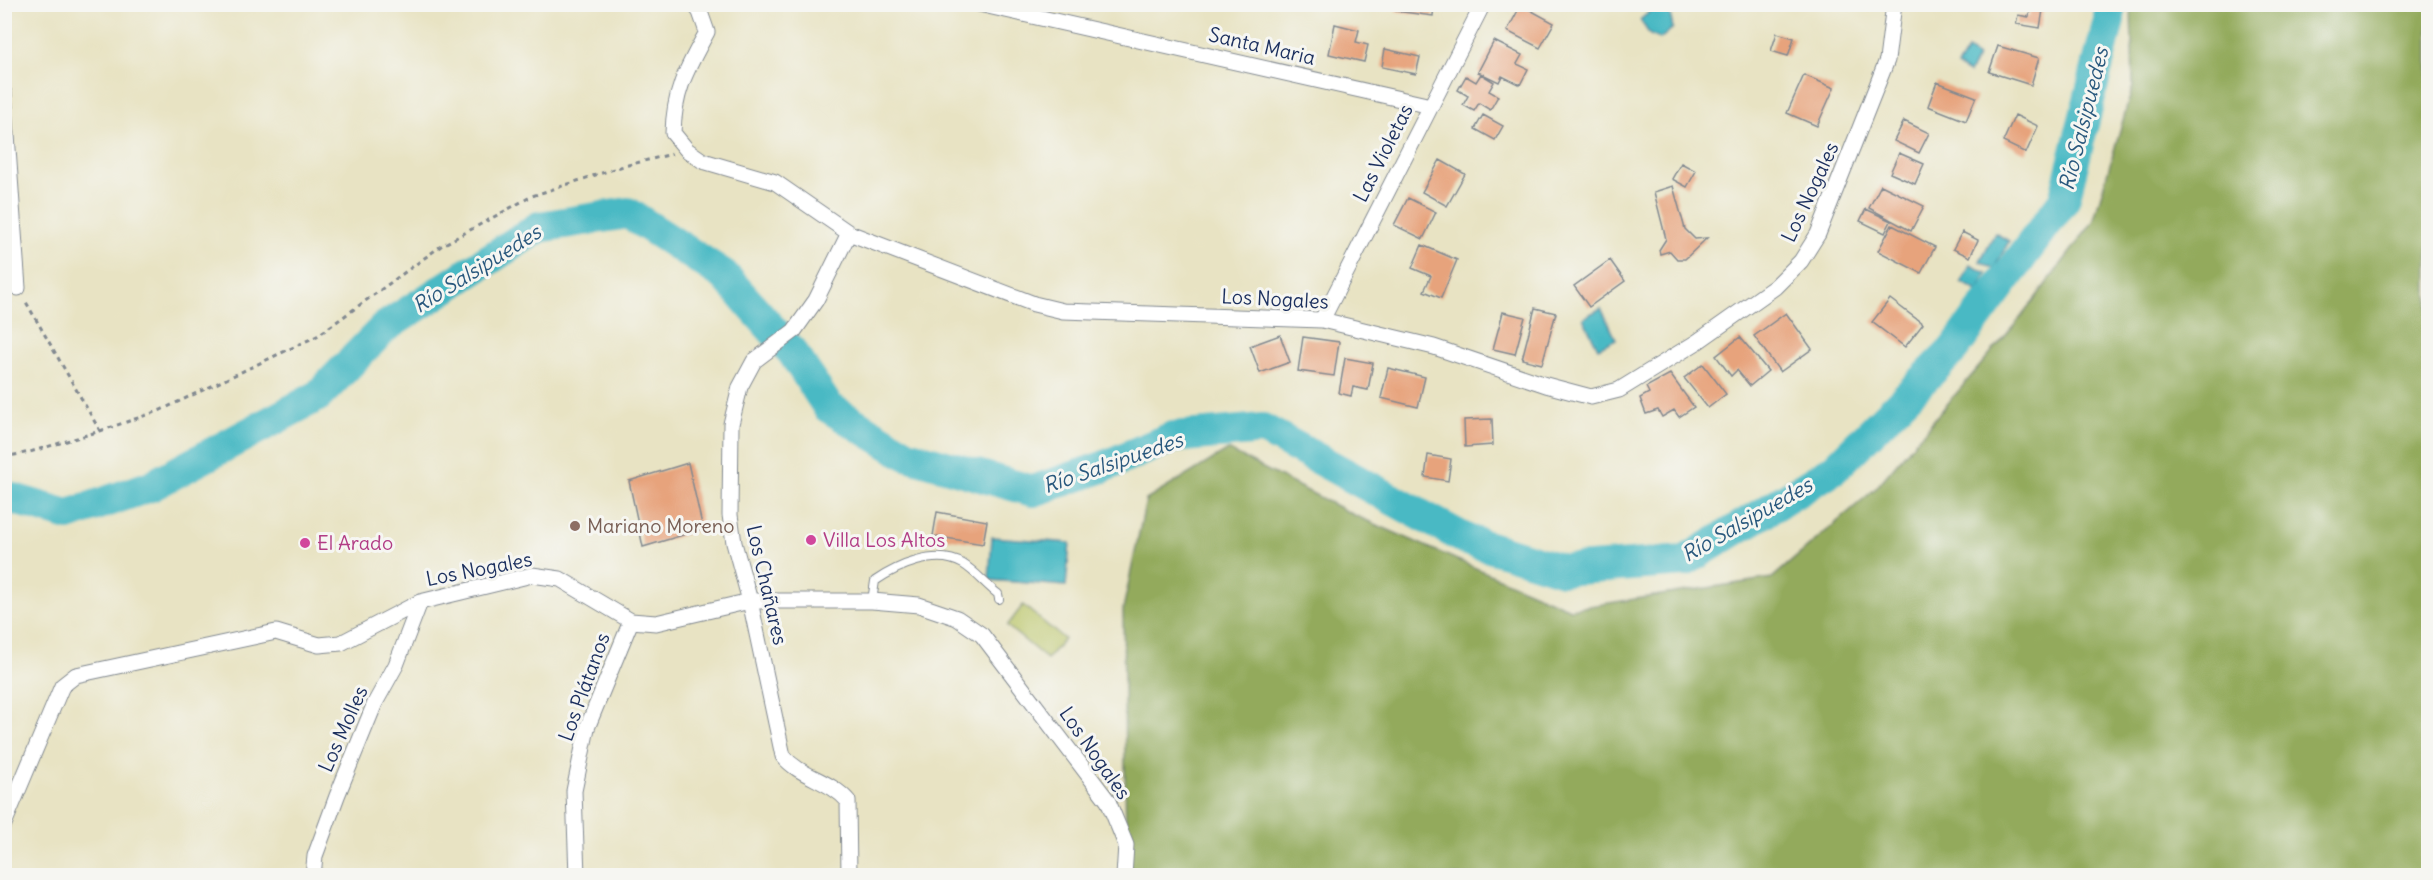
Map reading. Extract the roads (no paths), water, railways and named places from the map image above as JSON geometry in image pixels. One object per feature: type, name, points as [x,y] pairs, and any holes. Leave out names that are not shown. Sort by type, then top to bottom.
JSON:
[{"type":"street","name":"Los Nogales","points":[[694,4],[700,12],[706,32],[682,79],[674,106],[673,133],[687,150],[703,161],[775,182],[849,233],[1034,304],[1063,311],[1322,320],[1434,347],[1546,385],[1591,397],[1618,390],[1697,342],[1775,288],[1801,261],[1818,234],[1887,60],[1894,4]]},
{"type":"street","name":"Santa Maria","points":[[979,4],[1431,106]]},
{"type":"street","name":"Las Violetas","points":[[1322,320],[1483,4]]},
{"type":"street","points":[[4,93],[18,288]]},
{"type":"street","name":"Los Chañares","points":[[849,233],[816,300],[794,331],[754,361],[740,387],[731,424],[730,515],[734,543],[750,601],[783,756],[791,765],[840,791],[848,801],[849,876]]},
{"type":"street","name":"Los Nogales","points":[[4,824],[9,796],[62,686],[76,675],[276,632],[319,645],[341,643],[420,602],[532,575],[560,579],[631,621],[656,623],[750,601],[872,601],[919,605],[957,618],[982,636],[1108,801],[1126,845],[1124,876]]},
{"type":"street","name":"Los Molles","points":[[313,876],[315,856],[336,796],[375,703],[396,665],[420,602]]},
{"type":"street","name":"Los Plátanos","points":[[577,876],[574,791],[587,728],[631,621]]},
{"type":"lane","points":[[872,601],[875,581],[891,570],[917,561],[942,558],[960,562],[976,573],[998,594],[999,599]]},
{"type":"water","points":[[1658,5],[1668,5],[1673,28],[1660,39],[1650,35],[1640,20]]},
{"type":"water","points":[[1967,50],[1978,57],[1969,73],[1957,66]]},
{"type":"water","points":[[1995,233],[2009,241],[1994,269],[1980,261]]},
{"type":"water","points":[[1970,265],[1987,273],[1978,291],[1961,282]]},
{"type":"water","points":[[1601,308],[1616,339],[1598,348],[1583,318]]},
{"type":"water","points":[[992,537],[1070,543],[1066,586],[989,580]]},
{"type":"waterway","name":"Río Salsipuedes","points":[[4,496],[68,515],[151,486],[318,396],[385,327],[539,227],[628,213],[724,275],[793,353],[828,407],[907,455],[1033,491],[1103,467],[1173,437],[1263,429],[1467,540],[1563,570],[1685,561],[1834,469],[1953,350],[2064,200],[2109,20],[2109,4]]},
{"type":"place","name":"Mariano Moreno","points":[[575,526]]},
{"type":"place","name":"Villa Los Altos","points":[[811,540]]},
{"type":"place","name":"El Arado","points":[[305,543]]}]
